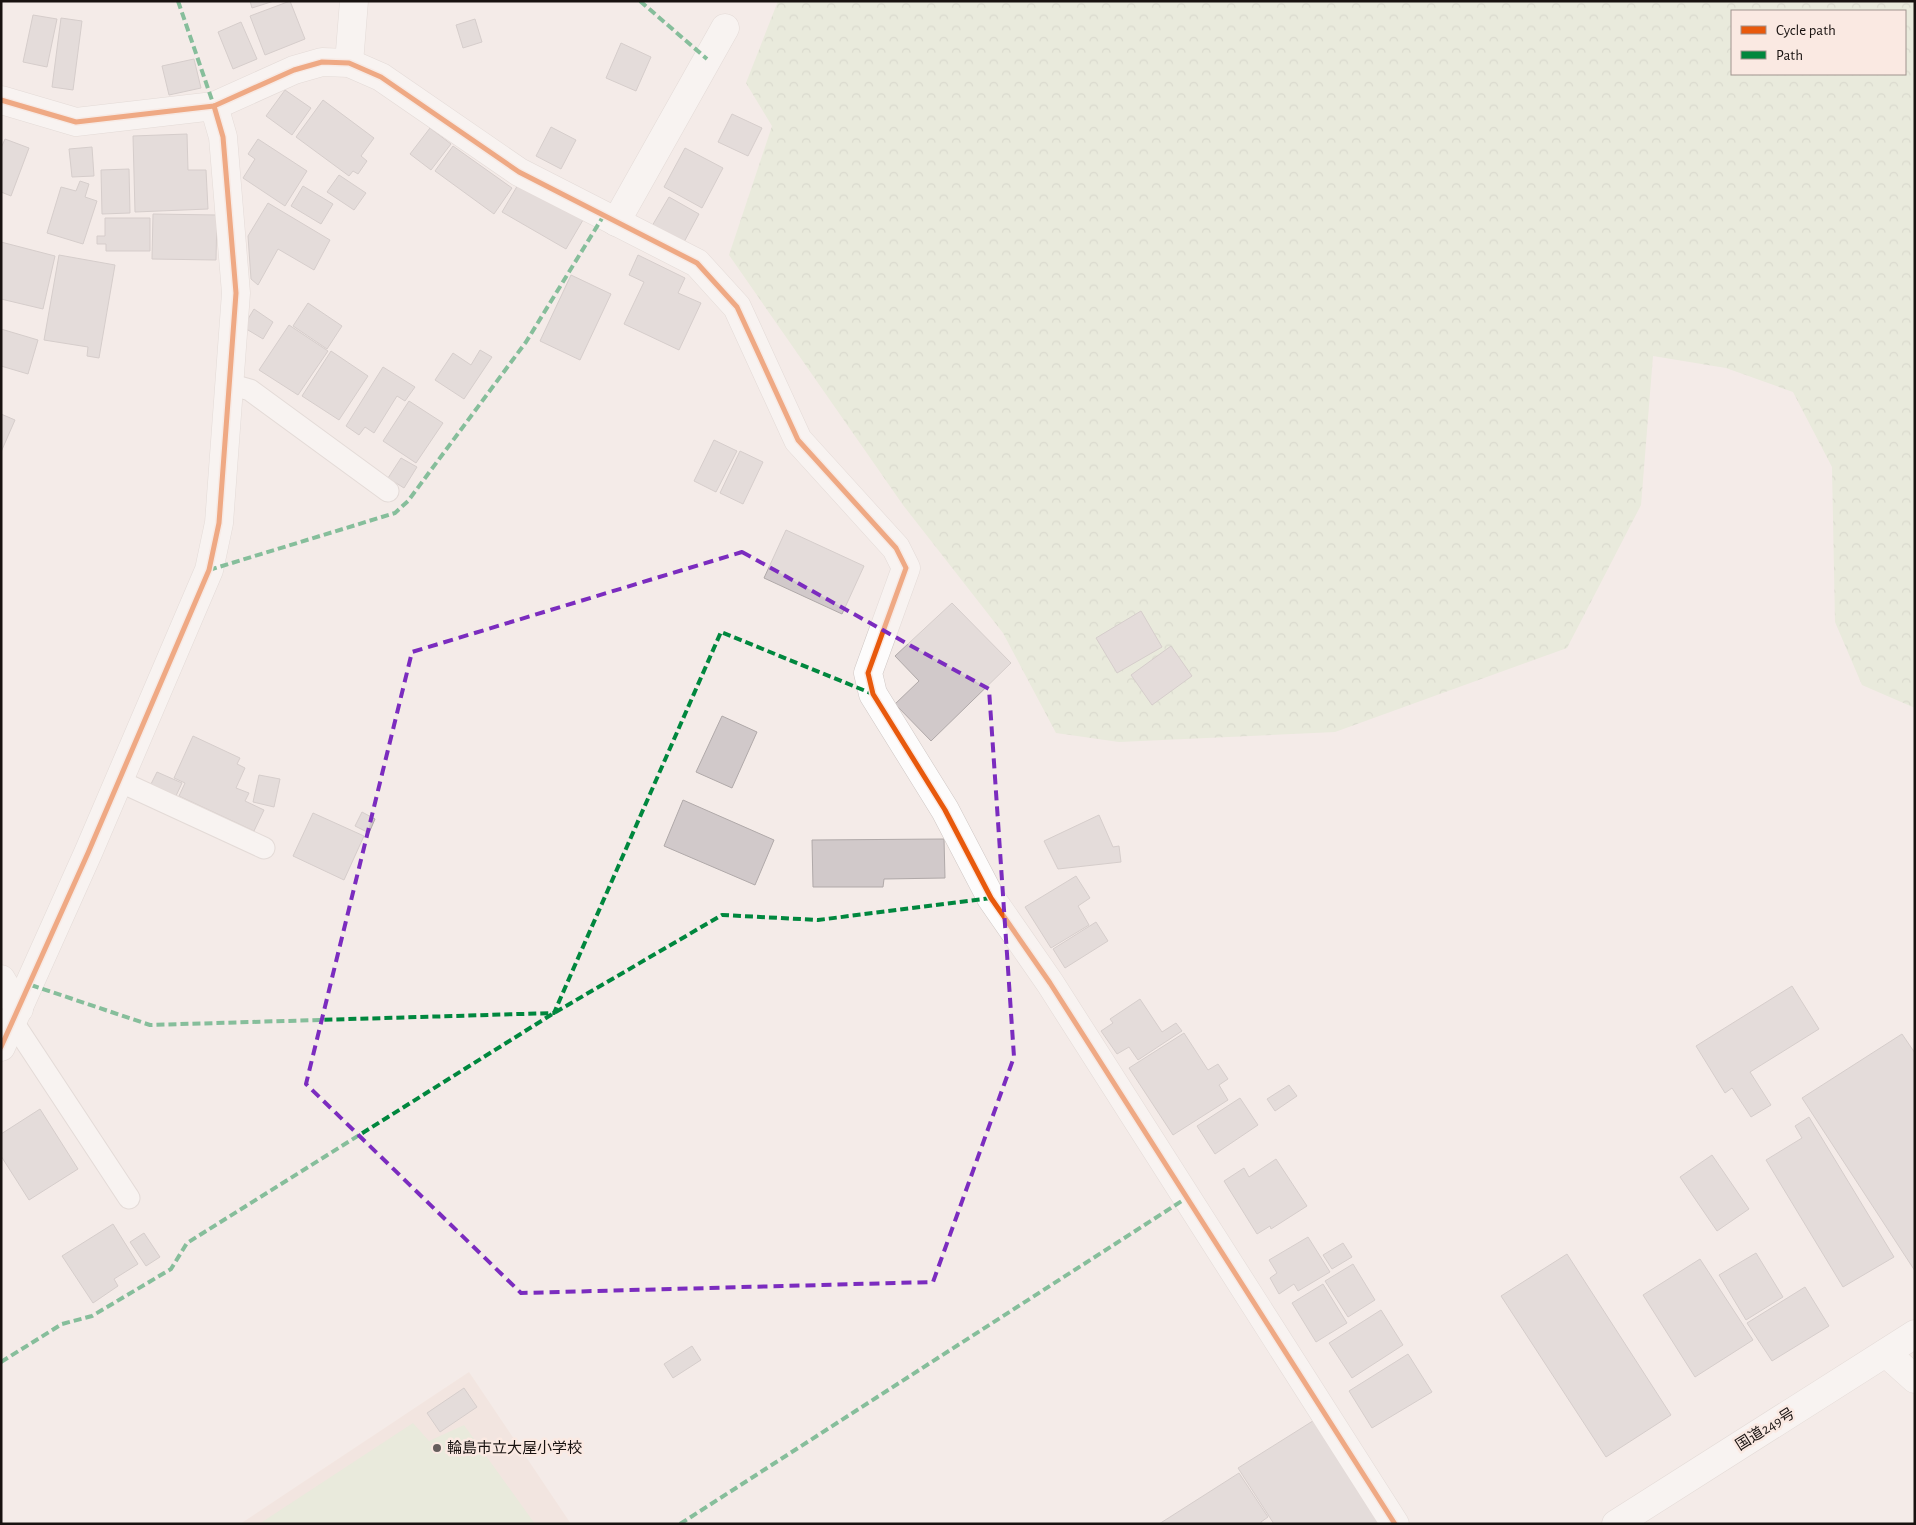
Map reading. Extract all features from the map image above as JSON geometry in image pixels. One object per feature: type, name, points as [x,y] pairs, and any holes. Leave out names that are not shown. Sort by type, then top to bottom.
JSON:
[{"type":"main road","points":[[349,63],[354,1]]},
{"type":"main road","points":[[616,222],[725,28]]},
{"type":"main road","points":[[1,100],[76,122],[214,106],[294,70],[322,62],[349,63],[381,77],[519,172],[697,263],[737,307],[798,440],[896,548],[906,568],[868,673],[874,694],[945,810],[991,898],[1050,983],[1395,1524]]},
{"type":"main road","points":[[1,1047],[119,781],[209,570],[219,523],[236,293],[223,137],[214,106]]},
{"type":"main road","points":[[1,979],[16,1016]]},
{"type":"main road","name":"国道249号","points":[[1616,1524],[1915,1334]]},
{"type":"main road","points":[[1886,1352],[1915,1379]]},
{"type":"lane","points":[[229,384],[250,390],[388,490]]},
{"type":"lane","points":[[119,781],[264,848]]},
{"type":"lane","points":[[16,1016],[129,1198]]},
{"type":"highlighted area","points":[[742,552],[989,689],[1014,1057],[933,1282],[521,1293],[306,1084],[412,652]]},
{"type":"shaded area","name":"輪島市立大屋小学校","points":[[469,1372],[571,1524],[240,1524]]},
{"type":"green space","points":[[778,1],[1915,1],[1915,708],[1862,685],[1835,622],[1832,467],[1793,392],[1726,368],[1653,356],[1641,505],[1567,648],[1335,732],[1119,742],[1056,733],[1003,633],[903,505],[729,255],[772,126],[746,83]]},
{"type":"green space","name":"輪島市立大屋小学校","points":[[413,1423],[429,1441],[464,1425],[535,1524],[259,1524]]},
{"type":"building","points":[[250,1],[274,1],[252,8]]},
{"type":"building","points":[[290,1],[305,39],[265,55],[250,16]]},
{"type":"building","points":[[33,15],[57,19],[47,67],[23,62]]},
{"type":"building","points":[[61,18],[82,21],[73,90],[52,87]]},
{"type":"building","points":[[475,19],[482,42],[463,48],[456,25]]},
{"type":"building","points":[[241,22],[257,59],[233,69],[218,32]]},
{"type":"building","points":[[621,43],[651,57],[636,91],[606,78]]},
{"type":"building","points":[[194,59],[201,88],[169,95],[162,66]]},
{"type":"building","points":[[285,90],[311,108],[292,135],[266,116]]},
{"type":"building","points":[[323,100],[374,138],[361,156],[367,161],[358,174],[353,171],[349,176],[296,137]]},
{"type":"building","points":[[732,114],[762,128],[748,156],[718,142]]},
{"type":"building","points":[[551,127],[576,140],[561,169],[536,156]]},
{"type":"building","points":[[430,128],[451,144],[431,170],[410,154]]},
{"type":"building","points":[[187,134],[188,170],[206,170],[208,209],[135,212],[133,136]]},
{"type":"building","points":[[5,139],[29,148],[11,196],[1,192],[1,148]]},
{"type":"building","points":[[258,139],[307,171],[285,206],[243,178],[255,159],[248,154]]},
{"type":"building","points":[[453,146],[512,188],[494,214],[435,171]]},
{"type":"building","points":[[92,147],[94,176],[72,177],[69,149]]},
{"type":"building","points":[[685,148],[723,168],[702,208],[664,187]]},
{"type":"building","points":[[129,169],[130,213],[102,214],[101,170]]},
{"type":"building","points":[[339,175],[366,193],[354,210],[327,192]]},
{"type":"building","points":[[80,181],[89,184],[85,197],[97,201],[83,244],[47,233],[61,187],[76,191]]},
{"type":"building","points":[[519,183],[583,220],[566,249],[502,212]]},
{"type":"building","points":[[303,186],[333,204],[321,224],[291,206]]},
{"type":"building","points":[[669,197],[699,214],[683,244],[652,226]]},
{"type":"building","points":[[268,203],[330,240],[314,270],[278,249],[258,285],[251,279],[248,236]]},
{"type":"building","points":[[153,214],[217,215],[216,260],[152,259]]},
{"type":"building","points":[[105,218],[150,218],[150,251],[106,251],[106,244],[97,244],[97,236],[105,236]]},
{"type":"building","points":[[1,242],[55,256],[43,309],[1,299]]},
{"type":"building","points":[[59,255],[115,265],[99,358],[87,356],[88,347],[44,340]]},
{"type":"building","points":[[638,255],[685,278],[678,293],[701,303],[679,350],[624,324],[644,282],[629,275]]},
{"type":"building","points":[[571,275],[611,294],[580,360],[540,341]]},
{"type":"building","points":[[308,303],[342,326],[327,349],[293,326]]},
{"type":"building","points":[[254,309],[273,322],[263,339],[243,327]]},
{"type":"building","points":[[289,325],[328,351],[298,395],[259,370]]},
{"type":"building","points":[[1,329],[38,340],[28,374],[1,366]]},
{"type":"building","points":[[480,350],[492,357],[464,399],[435,380],[453,353],[471,365]]},
{"type":"building","points":[[331,351],[368,376],[339,420],[302,396]]},
{"type":"building","points":[[383,367],[415,387],[405,401],[397,396],[374,433],[365,427],[359,435],[346,426]]},
{"type":"building","points":[[409,401],[443,423],[416,463],[383,441]]},
{"type":"building","points":[[1,414],[15,420],[1,452]]},
{"type":"building","points":[[714,440],[737,451],[716,492],[694,481]]},
{"type":"building","points":[[740,451],[763,462],[743,504],[720,493]]},
{"type":"building","points":[[401,458],[417,467],[404,488],[388,478]]},
{"type":"building","points":[[786,530],[864,566],[842,614],[764,578]]},
{"type":"building","points":[[952,603],[1011,663],[931,741],[895,704],[919,681],[895,656]]},
{"type":"building","points":[[1141,611],[1162,647],[1117,673],[1096,638]]},
{"type":"building","points":[[1171,646],[1192,676],[1152,705],[1131,675]]},
{"type":"building","points":[[722,716],[757,732],[732,788],[696,772]]},
{"type":"building","points":[[193,736],[240,758],[237,764],[245,768],[236,788],[249,793],[245,801],[264,810],[254,831],[179,796],[185,783],[174,778]]},
{"type":"building","points":[[157,772],[182,783],[175,798],[150,786]]},
{"type":"building","points":[[259,775],[280,779],[274,807],[253,802]]},
{"type":"building","points":[[683,800],[774,840],[755,885],[664,846]]},
{"type":"building","points":[[362,812],[375,819],[369,833],[355,826]]},
{"type":"building","points":[[313,813],[364,836],[344,880],[293,856]]},
{"type":"building","points":[[1099,815],[1113,847],[1119,846],[1121,862],[1058,869],[1044,841]]},
{"type":"building","points":[[944,839],[945,878],[884,879],[883,887],[813,887],[812,840]]},
{"type":"building","points":[[1076,876],[1090,898],[1078,906],[1089,925],[1051,948],[1025,907]]},
{"type":"building","points":[[1096,922],[1108,941],[1065,968],[1053,949]]},
{"type":"building","points":[[1792,986],[1819,1029],[1750,1072],[1771,1105],[1751,1117],[1732,1088],[1725,1093],[1696,1046]]},
{"type":"building","points":[[1140,999],[1162,1032],[1176,1023],[1182,1031],[1138,1060],[1129,1047],[1117,1054],[1101,1031],[1113,1023],[1110,1019]]},
{"type":"building","points":[[1184,1033],[1208,1070],[1218,1064],[1228,1079],[1219,1085],[1228,1100],[1173,1135],[1129,1068]]},
{"type":"building","points":[[1902,1034],[1915,1053],[1915,1271],[1802,1098]]},
{"type":"building","points":[[1289,1085],[1297,1096],[1275,1111],[1267,1099]]},
{"type":"building","points":[[1240,1098],[1258,1125],[1215,1154],[1197,1126]]},
{"type":"building","points":[[40,1109],[78,1169],[29,1200],[1,1156],[1,1134]]},
{"type":"building","points":[[1809,1117],[1894,1257],[1843,1287],[1766,1160],[1802,1138],[1795,1126]]},
{"type":"building","points":[[1712,1155],[1749,1209],[1717,1231],[1680,1177]]},
{"type":"building","points":[[1276,1159],[1307,1206],[1271,1229],[1270,1226],[1257,1234],[1224,1181],[1244,1168],[1249,1177]]},
{"type":"building","points":[[113,1224],[138,1264],[114,1279],[118,1286],[93,1303],[62,1256]]},
{"type":"building","points":[[144,1233],[160,1257],[146,1266],[130,1242]]},
{"type":"building","points":[[1308,1237],[1330,1272],[1298,1291],[1294,1284],[1279,1294],[1270,1278],[1277,1273],[1269,1260]]},
{"type":"building","points":[[1343,1243],[1352,1257],[1332,1269],[1323,1255]]},
{"type":"building","points":[[1756,1253],[1783,1297],[1746,1320],[1719,1275]]},
{"type":"building","points":[[1567,1254],[1671,1415],[1606,1457],[1501,1296]]},
{"type":"building","points":[[1700,1259],[1753,1340],[1695,1377],[1643,1295]]},
{"type":"building","points":[[1353,1264],[1375,1300],[1348,1317],[1325,1281]]},
{"type":"building","points":[[1323,1284],[1347,1323],[1316,1342],[1292,1303]]},
{"type":"building","points":[[1805,1287],[1829,1326],[1772,1361],[1747,1323]]},
{"type":"building","points":[[1381,1310],[1403,1345],[1352,1378],[1329,1343]]},
{"type":"building","points":[[692,1346],[701,1360],[673,1378],[664,1364]]},
{"type":"building","points":[[1408,1354],[1432,1392],[1372,1428],[1349,1391]]},
{"type":"building","points":[[464,1388],[477,1407],[440,1432],[427,1413]]},
{"type":"building","points":[[1316,1419],[1382,1524],[1274,1524],[1238,1468]]},
{"type":"building","points":[[1239,1473],[1268,1517],[1261,1524],[1159,1524]]},
{"type":"marked path","points":[[178,1],[214,106]]},
{"type":"marked path","points":[[640,1],[707,59]]},
{"type":"marked path","points":[[209,570],[395,513],[408,501],[526,342],[604,215]]},
{"type":"marked path","points":[[31,985],[150,1025],[554,1013],[721,632],[873,694]]},
{"type":"marked path","points":[[1,1362],[62,1324],[92,1316],[171,1269],[187,1243],[554,1013],[722,915],[818,920],[991,898]]},
{"type":"marked path","points":[[680,1524],[1188,1197]]},
{"type":"cycle path","points":[[1,100],[76,122],[214,106],[294,70],[322,62],[349,63],[381,77],[519,172],[697,263],[737,307],[798,440],[896,548],[906,568],[868,673],[873,694],[945,810],[991,898],[1050,983],[1395,1524]]},
{"type":"cycle path","points":[[1,1047],[88,853],[209,570],[219,523],[236,293],[223,137],[214,106]]},
{"type":"place","name":"輪島市立大屋小学校","points":[[437,1448]]}]
